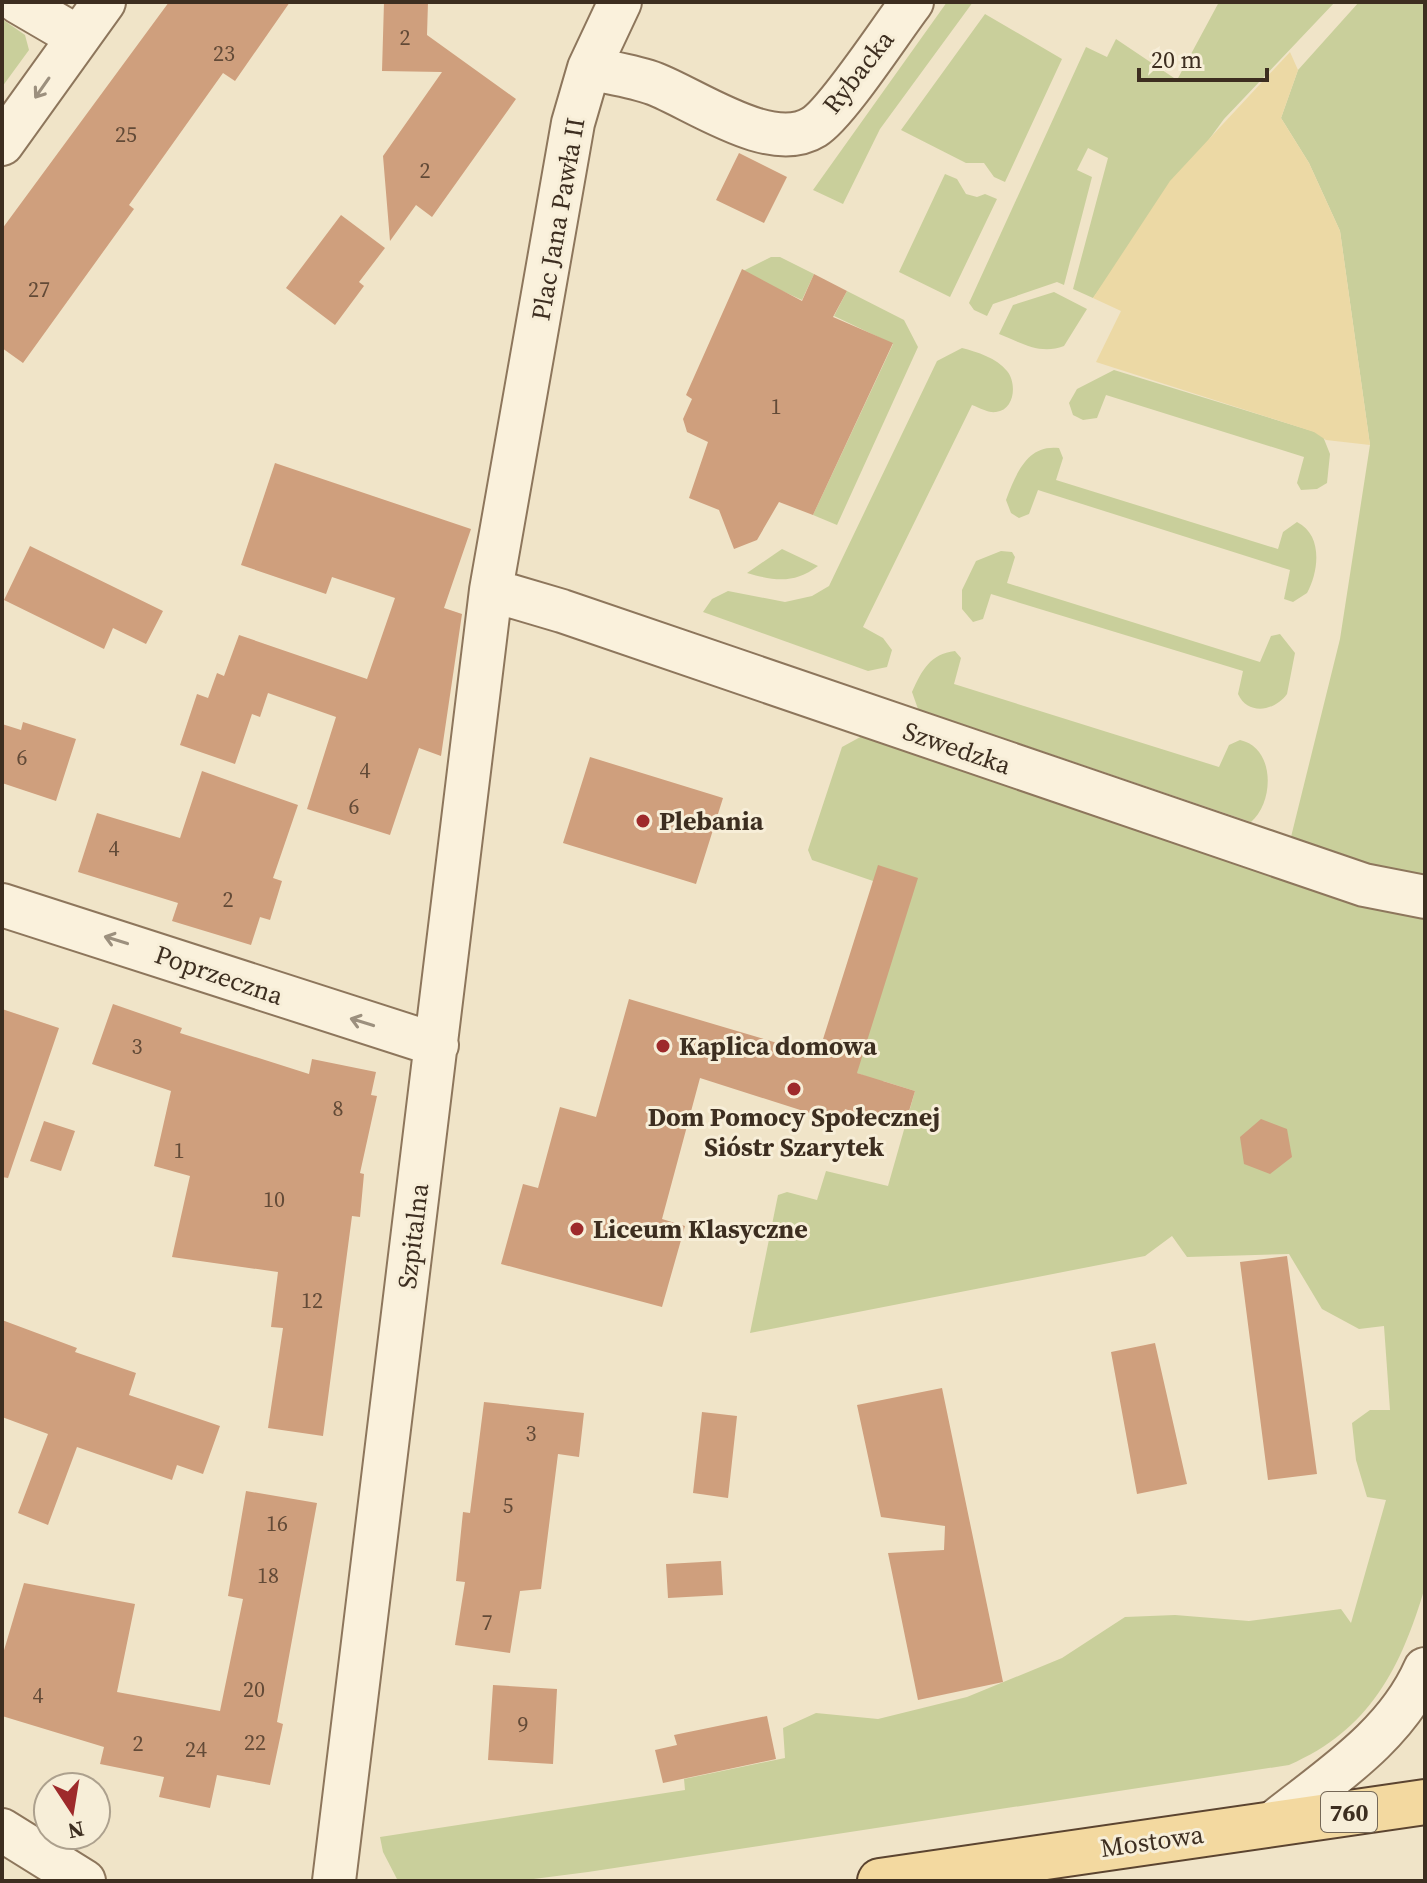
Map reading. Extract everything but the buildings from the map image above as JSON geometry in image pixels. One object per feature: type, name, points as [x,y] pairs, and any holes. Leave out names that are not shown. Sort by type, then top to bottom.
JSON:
[{"type":"main road","name":"Mostowa","points":[[880,1881],[1425,1802]]},
{"type":"street","points":[[18,2],[78,37]]},
{"type":"street","points":[[2,144],[104,2]]},
{"type":"street","name":"Plac Jana Pawła II","points":[[491,590],[573,123],[589,68],[620,2]]},
{"type":"street","name":"Rybacka","points":[[589,68],[652,82],[757,131],[779,136],[798,134],[815,127],[831,110],[912,2]]},
{"type":"street","name":"Szwedzka","points":[[491,590],[1364,885],[1425,897]]},
{"type":"street","name":"Szpitalna","points":[[334,1881],[491,590]]},
{"type":"street","name":"Poprzeczna","points":[[2,905],[437,1045]]},
{"type":"street","points":[[1273,1823],[1363,1753],[1393,1720],[1425,1669]]},
{"type":"street","points":[[2,1830],[84,1881]]},
{"type":"green space","points":[[947,2],[973,2],[880,129],[843,204],[813,190]]},
{"type":"green space","points":[[1219,2],[1335,2],[1224,119],[1093,298],[1073,289],[1108,158],[1088,148],[1077,170],[1092,177],[1064,285],[1057,282],[993,304],[987,316],[974,310],[969,303],[1086,47],[1107,57],[1116,39],[1177,80]]},
{"type":"green space","points":[[1359,2],[1425,2],[1425,884],[1293,842],[1291,837],[1340,639],[1370,445],[1340,231],[1309,163],[1281,118],[1298,70]]},
{"type":"green space","points":[[985,14],[1062,59],[1005,182],[994,177],[984,163],[966,163],[901,130]]},
{"type":"green space","points":[[2,19],[25,35],[29,50],[2,87]]},
{"type":"green space","points":[[945,174],[957,179],[966,194],[977,197],[985,194],[997,199],[950,297],[899,272]]},
{"type":"green space","points":[[771,257],[780,257],[814,274],[802,300],[741,272]]},
{"type":"green space","points":[[847,291],[904,320],[918,347],[837,525],[813,515],[893,344],[834,316]]},
{"type":"green space","points":[[1054,292],[1087,309],[1064,346],[1039,349],[999,334],[1013,305]]},
{"type":"green space","points":[[962,348],[1003,366],[1012,382],[1012,395],[1007,406],[996,412],[972,405],[863,627],[883,638],[892,650],[887,667],[868,671],[703,612],[712,599],[728,591],[785,602],[812,596],[829,586],[937,361]]},
{"type":"green space","points":[[1114,370],[1322,434],[1330,454],[1327,483],[1317,489],[1301,490],[1297,483],[1304,457],[1106,395],[1097,418],[1083,420],[1073,415],[1069,403],[1077,389]]},
{"type":"green space","points":[[1059,448],[1063,458],[1056,480],[1278,549],[1283,532],[1297,522],[1311,535],[1315,544],[1316,564],[1307,593],[1293,602],[1284,599],[1290,570],[1038,490],[1029,514],[1019,518],[1011,513],[1006,500],[1024,463],[1039,451]]},
{"type":"green space","points":[[782,549],[818,566],[801,576],[784,579],[747,573]]},
{"type":"green space","points":[[1001,551],[1012,552],[1015,557],[1007,583],[1260,662],[1271,636],[1280,634],[1295,653],[1287,694],[1269,707],[1248,706],[1238,694],[1243,671],[991,594],[983,619],[973,622],[962,609],[962,590],[976,561]]},
{"type":"green space","points":[[955,651],[961,658],[954,684],[1219,767],[1229,745],[1240,740],[1252,745],[1265,764],[1268,777],[1259,813],[1251,822],[918,709],[912,692],[923,670],[933,659]]},
{"type":"green space","points":[[864,735],[1425,912],[1425,1587],[1405,1644],[1393,1670],[1361,1715],[1317,1751],[1289,1765],[588,1872],[518,1881],[398,1881],[383,1852],[380,1837],[685,1790],[684,1779],[785,1758],[783,1728],[816,1713],[878,1719],[967,1697],[1062,1658],[1125,1617],[1175,1615],[1249,1621],[1341,1609],[1351,1623],[1386,1500],[1367,1497],[1356,1460],[1352,1423],[1370,1410],[1390,1410],[1384,1326],[1359,1329],[1322,1309],[1289,1254],[1187,1257],[1172,1236],[1145,1256],[750,1333],[778,1195],[787,1192],[817,1200],[826,1171],[888,1186],[915,1091],[883,1081],[871,1117],[862,1115],[873,1079],[857,1073],[873,881],[812,860],[808,850],[842,747]]},
{"type":"sand","points":[[1290,52],[1298,70],[1281,118],[1309,163],[1340,231],[1370,445],[1326,440],[1314,432],[1096,362],[1121,311],[1093,298],[1170,181]]},
{"type":"place","name":"Plebania","points":[[643,821]]},
{"type":"place","name":"Kaplica domowa","points":[[663,1046]]},
{"type":"place","name":"Dom Pomocy Społecznej Sióstr Szarytek","points":[[794,1089]]},
{"type":"place","name":"Liceum Klasyczne","points":[[577,1229]]}]
